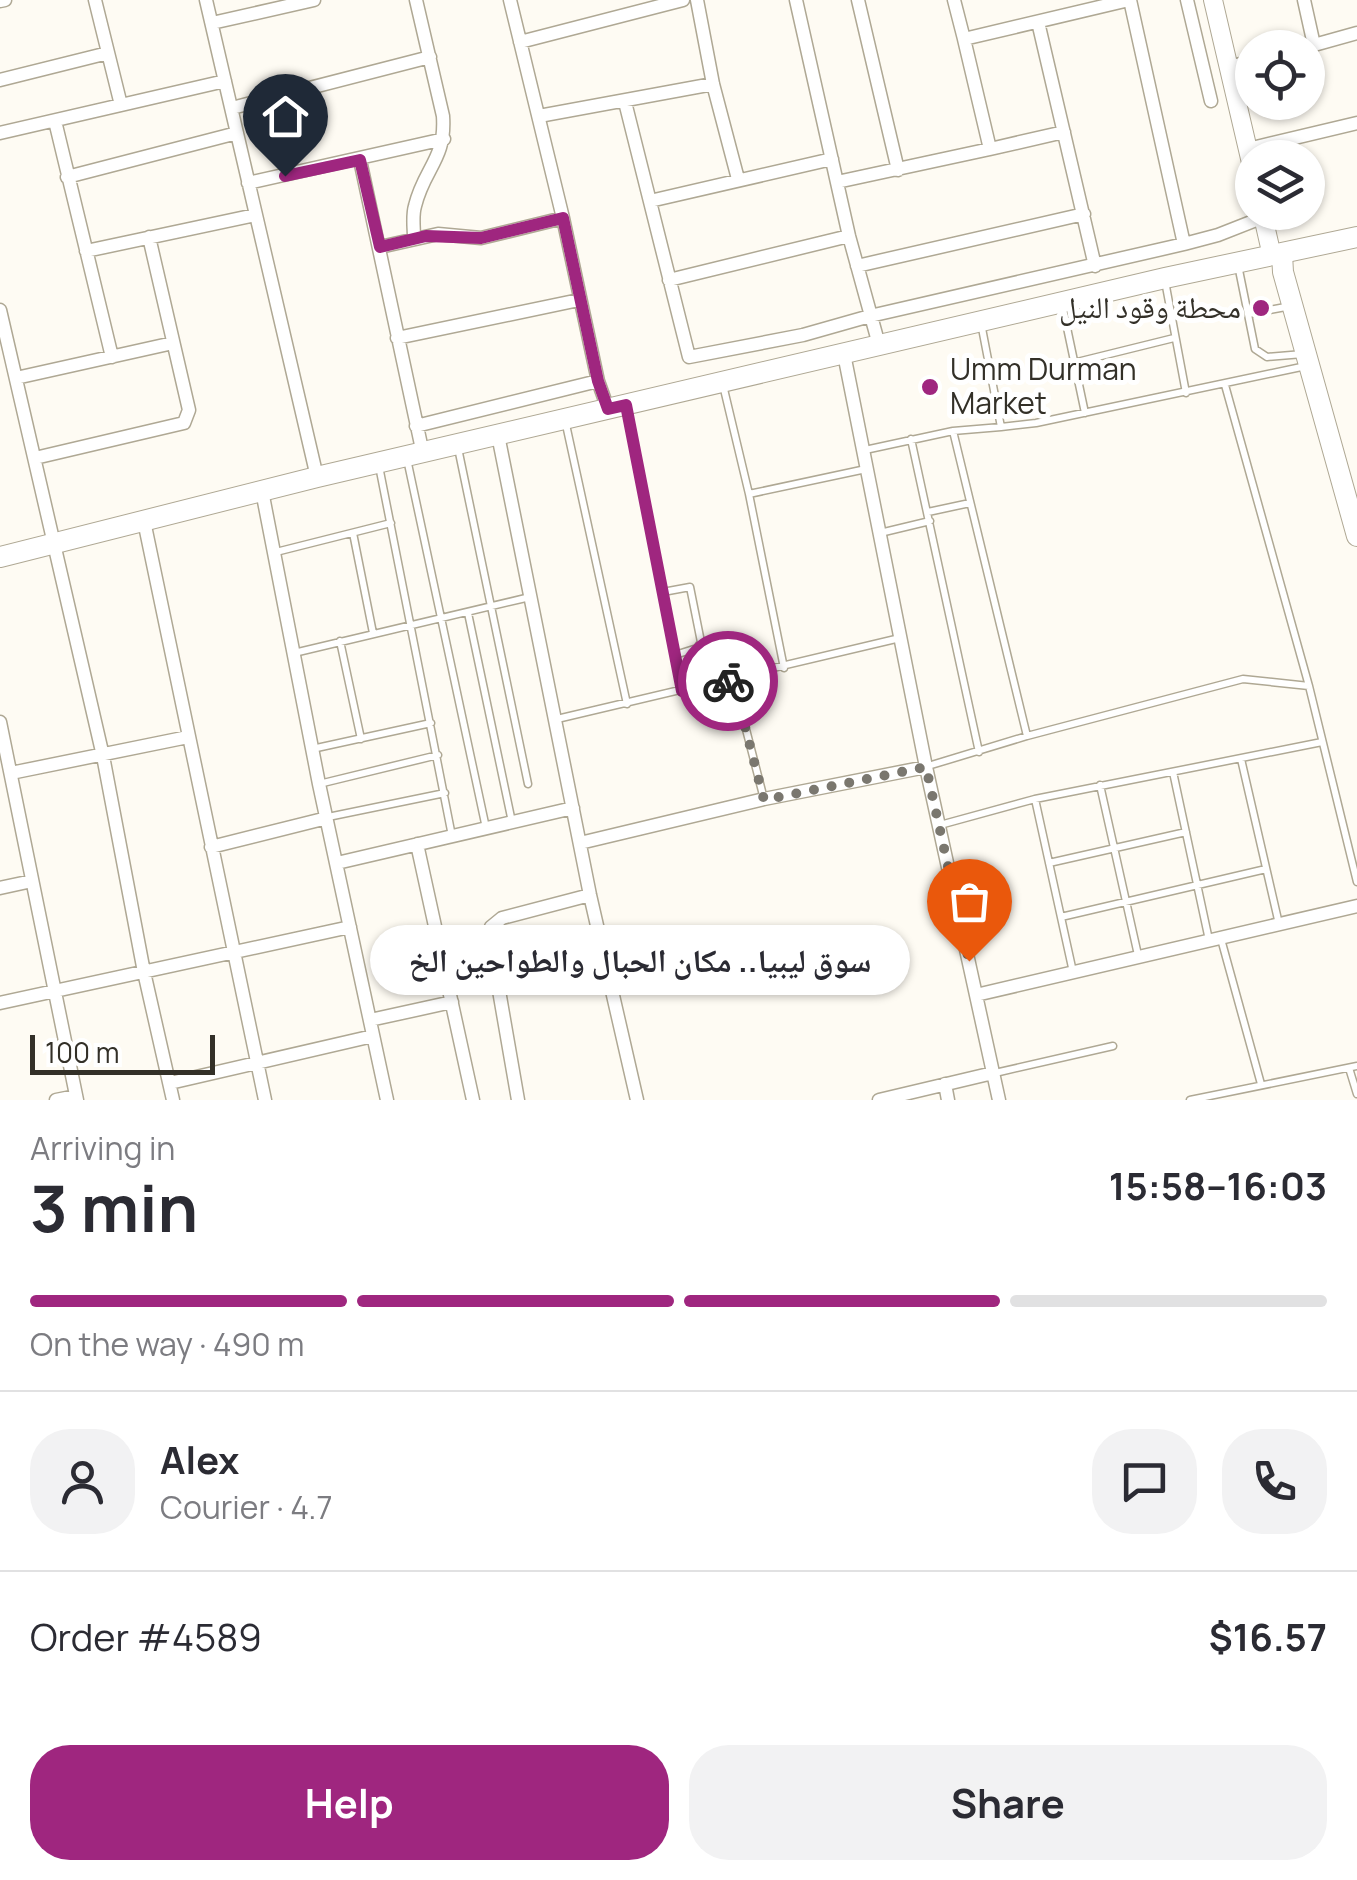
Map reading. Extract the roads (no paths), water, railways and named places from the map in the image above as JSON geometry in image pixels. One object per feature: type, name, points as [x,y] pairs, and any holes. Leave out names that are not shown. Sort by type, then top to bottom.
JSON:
[{"type":"main road","points":[[1210,0],[1235,52]]},
{"type":"main road","points":[[1225,0],[1235,40]]},
{"type":"main road","points":[[1271,230],[1357,536]]},
{"type":"main road","points":[[0,557],[1165,278],[1238,262],[1279,261],[1357,237]]},
{"type":"street","points":[[94,0],[121,105]]},
{"type":"street","points":[[206,0],[317,478]]},
{"type":"street","points":[[212,23],[314,0]]},
{"type":"street","points":[[414,238],[416,201],[444,140],[443,116],[416,0]]},
{"type":"street","points":[[510,0],[598,381],[617,407]]},
{"type":"street","points":[[520,42],[683,0]]},
{"type":"street","points":[[697,0],[713,84],[738,180]]},
{"type":"street","points":[[796,0],[849,236],[879,345]]},
{"type":"street","points":[[858,0],[898,170]]},
{"type":"street","points":[[954,0],[990,150]]},
{"type":"street","points":[[964,38],[1130,0],[1184,244]]},
{"type":"street","points":[[1210,0],[1188,2],[1211,101]]},
{"type":"street","points":[[1304,0],[1307,30]]},
{"type":"street","points":[[1038,22],[1095,266]]},
{"type":"street","points":[[1325,42],[1357,33]]},
{"type":"street","points":[[0,80],[108,54]]},
{"type":"street","points":[[232,108],[430,57]]},
{"type":"street","points":[[0,133],[224,80]]},
{"type":"street","points":[[539,116],[713,84]]},
{"type":"street","points":[[625,102],[687,356],[803,335],[1218,236],[1235,228]]},
{"type":"street","points":[[55,121],[112,358]]},
{"type":"street","points":[[1303,140],[1357,123]]},
{"type":"street","points":[[837,182],[1064,132]]},
{"type":"street","points":[[67,176],[237,133]]},
{"type":"street","points":[[248,184],[444,140]]},
{"type":"street","points":[[650,201],[832,159]]},
{"type":"street","points":[[360,160],[416,426],[415,456]]},
{"type":"street","points":[[857,266],[1084,214]]},
{"type":"street","points":[[86,251],[256,215]]},
{"type":"street","points":[[380,247],[438,234],[481,238],[563,218]]},
{"type":"street","points":[[669,280],[849,236]]},
{"type":"street","points":[[35,458],[184,423],[189,410],[149,237]]},
{"type":"street","points":[[396,338],[580,300]]},
{"type":"street","points":[[0,310],[104,756],[144,972],[173,1100]]},
{"type":"street","points":[[16,378],[173,344]]},
{"type":"street","points":[[844,354],[926,767],[1000,1100]]},
{"type":"street","points":[[706,355],[718,385]]},
{"type":"street","points":[[416,426],[598,381]]},
{"type":"street","points":[[498,435],[590,895],[637,1100]]},
{"type":"street","points":[[262,492],[387,1100]]},
{"type":"street","points":[[144,521],[265,1100]]},
{"type":"street","points":[[0,722],[76,1098],[56,1100]]},
{"type":"street","points":[[11,772],[188,737]]},
{"type":"street","points":[[580,843],[926,767]]},
{"type":"street","points":[[337,864],[572,808]]},
{"type":"street","points":[[211,848],[327,818]]},
{"type":"street","points":[[417,844],[473,1100]]},
{"type":"street","points":[[0,888],[32,882]]},
{"type":"street","points":[[518,1100],[489,933],[491,926],[502,918],[590,895]]},
{"type":"street","points":[[976,995],[1357,906]]},
{"type":"street","points":[[0,1003],[350,927]]},
{"type":"street","points":[[370,1020],[452,1002]]},
{"type":"street","points":[[170,1083],[373,1036]]},
{"type":"street","points":[[881,1100],[994,1073]]},
{"type":"street","points":[[944,1084],[948,1100]]},
{"type":"lane","points":[[1238,262],[1254,349],[1267,357],[1306,360]]},
{"type":"lane","points":[[1165,278],[1186,393]]},
{"type":"lane","points":[[1062,303],[1085,413]]},
{"type":"lane","points":[[1248,314],[1292,306]]},
{"type":"lane","points":[[981,321],[1001,426]]},
{"type":"lane","points":[[1073,363],[1174,338]]},
{"type":"lane","points":[[864,450],[1226,385],[1306,360]]},
{"type":"lane","points":[[718,385],[749,494],[784,668]]},
{"type":"lane","points":[[1226,385],[1309,686],[1357,882]]},
{"type":"lane","points":[[617,407],[663,592],[682,691]]},
{"type":"lane","points":[[565,419],[626,704]]},
{"type":"lane","points":[[953,431],[1027,736]]},
{"type":"lane","points":[[911,439],[978,752]]},
{"type":"lane","points":[[457,445],[528,784]]},
{"type":"lane","points":[[415,456],[443,619],[486,828]]},
{"type":"lane","points":[[378,464],[452,836]]},
{"type":"lane","points":[[749,494],[867,469]]},
{"type":"lane","points":[[880,533],[970,503]]},
{"type":"lane","points":[[274,552],[391,524]]},
{"type":"lane","points":[[353,533],[373,633]]},
{"type":"lane","points":[[663,592],[690,587],[702,642],[697,648],[675,655]]},
{"type":"lane","points":[[294,653],[532,597]]},
{"type":"lane","points":[[468,613],[512,822]]},
{"type":"lane","points":[[556,720],[902,638]]},
{"type":"lane","points":[[340,641],[360,739]]},
{"type":"lane","points":[[926,767],[1243,679],[1309,686]]},
{"type":"lane","points":[[733,680],[764,800]]},
{"type":"lane","points":[[312,749],[432,722]]},
{"type":"lane","points":[[939,826],[1034,799],[1322,742]]},
{"type":"lane","points":[[319,784],[438,755]]},
{"type":"lane","points":[[1241,759],[1280,924]]},
{"type":"lane","points":[[1173,772],[1198,885],[1261,1084]]},
{"type":"lane","points":[[1100,786],[1138,957]]},
{"type":"lane","points":[[327,818],[444,792]]},
{"type":"lane","points":[[1034,799],[1073,972]]},
{"type":"lane","points":[[1049,863],[1186,832]]},
{"type":"lane","points":[[1061,917],[1266,870]]},
{"type":"lane","points":[[994,1073],[1113,1046]]},
{"type":"lane","points":[[1190,1100],[1353,1067],[1357,1094]]},
{"type":"place","name":"محطة وقود النيل","points":[[1261,308]]},
{"type":"place","name":"Umm Durman Market","points":[[930,387]]},
{"type":"place","name":"سوق ليبيا.. مكان الحبال والطواحين الخ","points":[[969,961]]}]
